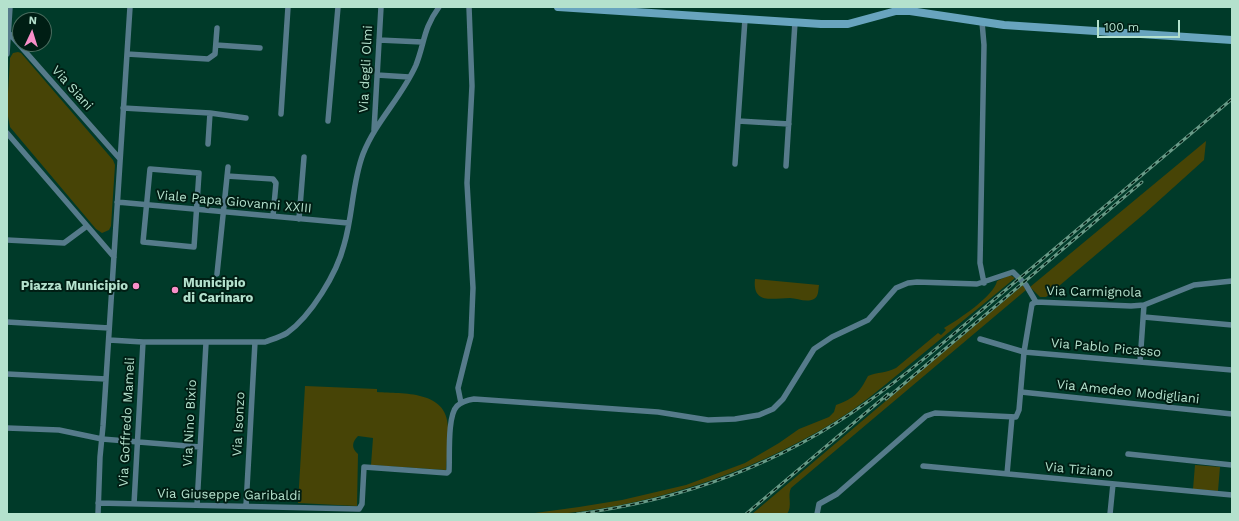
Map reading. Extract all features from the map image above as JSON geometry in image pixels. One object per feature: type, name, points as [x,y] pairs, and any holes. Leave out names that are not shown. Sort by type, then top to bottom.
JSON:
[{"type":"street","points":[[7,54],[10,7]]},
{"type":"street","points":[[98,514],[130,7]]},
{"type":"street","points":[[280,114],[288,7]]},
{"type":"street","points":[[328,121],[338,7]]},
{"type":"street","name":"Via degli Olmi","points":[[374,132],[381,7]]},
{"type":"street","points":[[109,340],[206,343],[255,342],[278,338],[288,332],[300,321],[315,302],[336,266],[344,245],[356,174],[374,132],[416,65],[427,26],[439,7]]},
{"type":"street","points":[[461,403],[458,388],[471,336],[474,288],[467,183],[472,73],[469,7]]},
{"type":"street","points":[[558,7],[848,24],[896,11],[910,11],[982,22],[1232,40]]},
{"type":"street","points":[[735,164],[745,19]]},
{"type":"street","points":[[786,166],[795,22]]},
{"type":"street","points":[[982,22],[984,45],[980,263],[984,283]]},
{"type":"street","points":[[127,54],[208,59],[215,54],[217,28]]},
{"type":"street","name":"Via Siani","points":[[8,32],[120,159]]},
{"type":"street","points":[[379,40],[422,42]]},
{"type":"street","points":[[216,45],[260,48]]},
{"type":"street","points":[[377,75],[409,77]]},
{"type":"street","points":[[123,108],[210,113],[246,118]]},
{"type":"street","points":[[208,144],[210,113]]},
{"type":"street","points":[[738,121],[789,124]]},
{"type":"street","points":[[7,133],[114,257]]},
{"type":"street","points":[[300,219],[304,157]]},
{"type":"street","points":[[216,274],[228,167]]},
{"type":"street","points":[[150,169],[199,173],[198,209],[194,247],[143,242],[150,169]]},
{"type":"street","points":[[227,176],[273,179],[276,183],[273,216]]},
{"type":"street","name":"Viale Papa Giovanni XXIII","points":[[117,202],[348,223]]},
{"type":"street","points":[[7,240],[64,243],[87,226]]},
{"type":"street","name":"Via Carmignola","points":[[461,403],[474,399],[489,399],[658,412],[691,418],[735,419],[759,415],[773,408],[791,389],[814,349],[832,337],[868,320],[890,294],[903,284],[922,282],[970,284],[984,283],[1013,272],[1026,285],[1036,302],[1124,306],[1144,305],[1194,285],[1232,281]]},
{"type":"street","points":[[817,514],[819,504],[837,494],[926,416],[935,413],[1016,417],[1019,410],[1024,352],[1032,304],[1036,302]]},
{"type":"street","points":[[1140,362],[1144,305]]},
{"type":"street","points":[[1144,318],[1232,325]]},
{"type":"street","points":[[7,322],[109,328]]},
{"type":"street","name":"Via Pablo Picasso","points":[[980,339],[1024,352],[1232,370]]},
{"type":"street","name":"Via Goffredo Mameli","points":[[134,504],[143,342]]},
{"type":"street","name":"Via Isonzo","points":[[246,506],[255,342]]},
{"type":"street","name":"Via Nino Bixio","points":[[197,505],[206,343]]},
{"type":"street","points":[[7,374],[106,379]]},
{"type":"street","name":"Via Amedeo Modigliani","points":[[1021,392],[1232,414]]},
{"type":"street","name":"Via Giuseppe Garibaldi","points":[[98,503],[359,509],[362,504],[364,467],[447,473],[449,471],[451,421],[454,409],[461,403]]},
{"type":"street","points":[[1007,474],[1012,417]]},
{"type":"street","points":[[7,428],[59,430],[102,439],[200,448]]},
{"type":"street","points":[[1128,454],[1232,464]]},
{"type":"street","name":"Via Tiziano","points":[[923,466],[1232,495]]},
{"type":"street","points":[[1110,514],[1113,484]]},
{"type":"shaded area","points":[[13,53],[21,53],[113,160],[115,165],[111,226],[109,230],[102,233],[96,229],[10,127],[7,111],[10,58]]},
{"type":"shaded area","points":[[1206,141],[1204,160],[1144,214],[1046,297],[1040,297],[1030,287]]},
{"type":"shaded area","points":[[1010,275],[1015,278],[869,398],[851,411],[784,450],[712,480],[636,502],[560,514],[494,514],[535,513],[622,500],[686,485],[745,463],[799,429],[829,417],[834,412],[836,405],[848,400],[856,394],[868,376],[896,368],[938,333],[941,335],[946,330],[944,328],[966,314],[983,300],[989,294],[997,281]]},
{"type":"shaded area","points":[[755,279],[819,285],[818,293],[814,299],[808,301],[790,298],[765,298],[757,293]]},
{"type":"shaded area","points":[[1023,285],[1026,290],[791,488],[790,508],[787,514],[752,514]]},
{"type":"shaded area","points":[[305,386],[377,389],[377,392],[411,394],[432,400],[440,406],[446,415],[448,427],[448,448],[446,470],[371,465],[373,438],[358,436],[354,440],[353,445],[354,450],[358,454],[357,506],[298,503]]},
{"type":"shaded area","points":[[1195,465],[1220,467],[1218,491],[1193,489]]},
{"type":"railway","points":[[577,514],[616,508],[692,489],[764,462],[799,445],[833,425],[885,390],[921,362],[1232,99]]},
{"type":"railway","points":[[886,399],[1142,182]]},
{"type":"railway","points":[[746,514],[888,394]]},
{"type":"place","name":"Piazza Municipio","points":[[136,286]]},
{"type":"place","name":"Municipio di Carinaro","points":[[175,290]]}]
